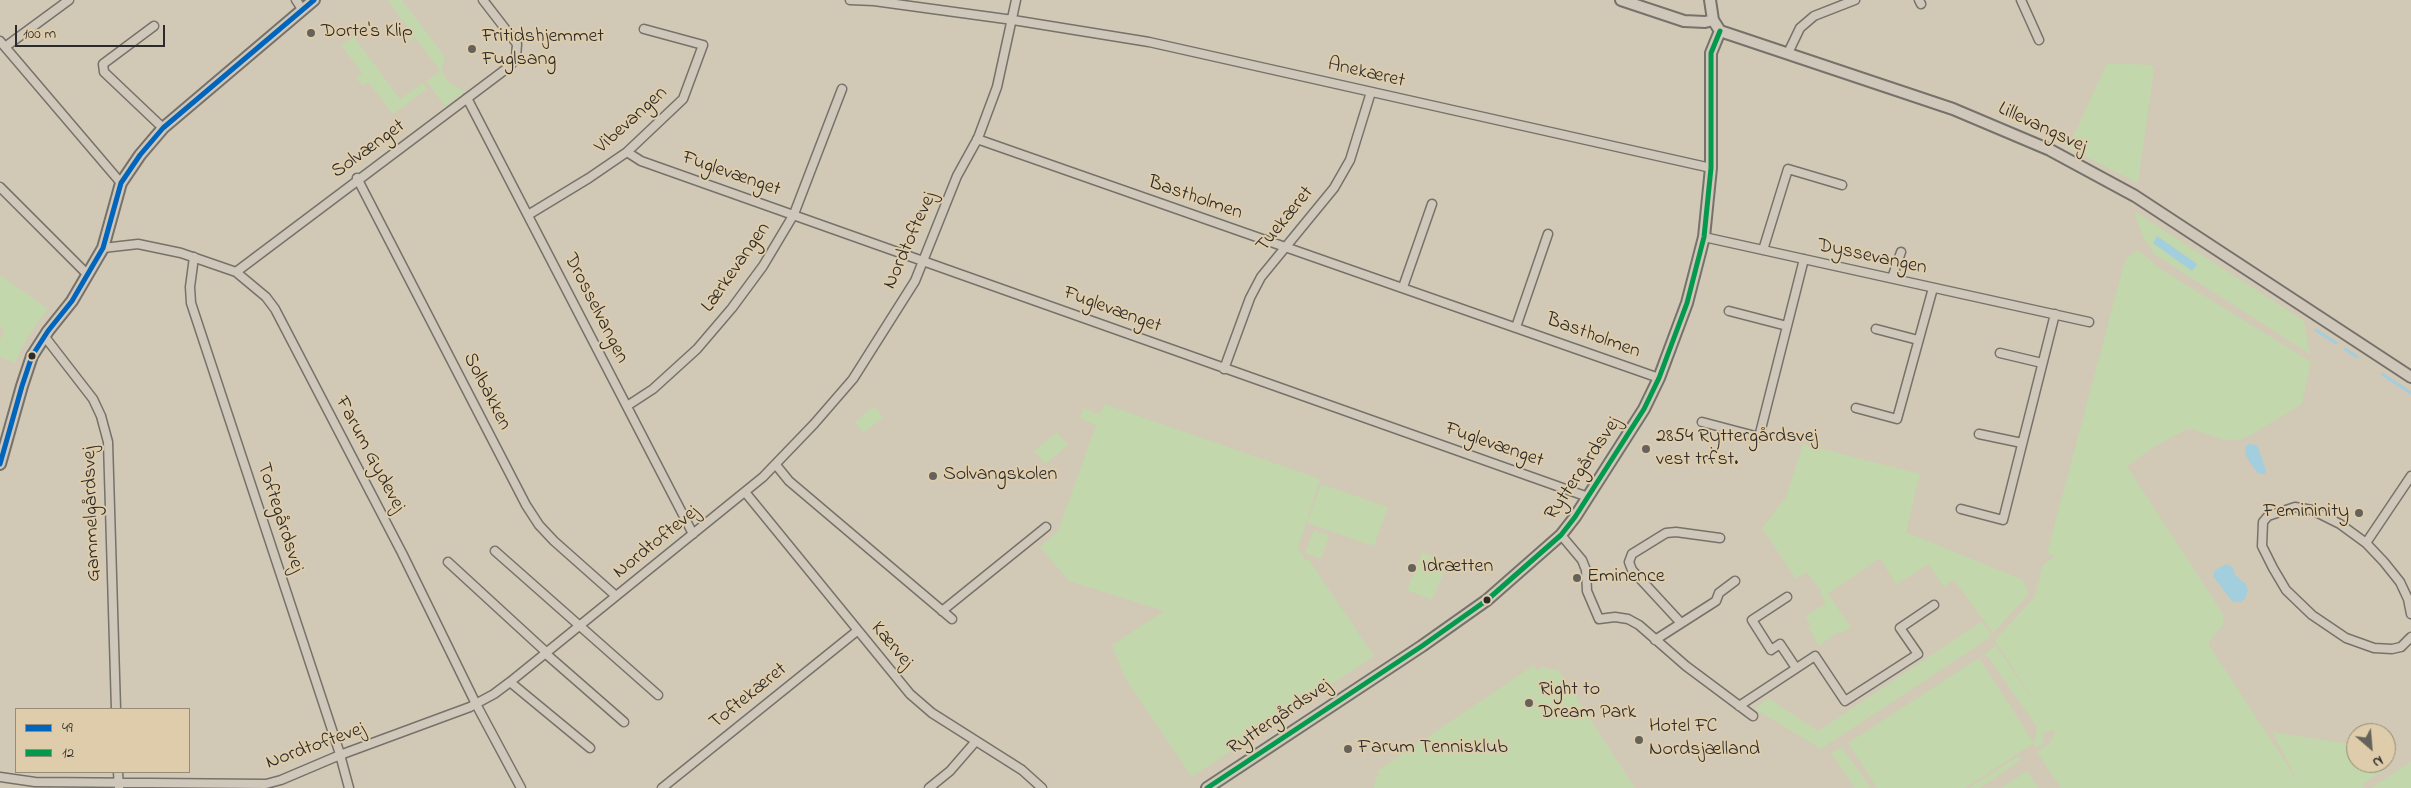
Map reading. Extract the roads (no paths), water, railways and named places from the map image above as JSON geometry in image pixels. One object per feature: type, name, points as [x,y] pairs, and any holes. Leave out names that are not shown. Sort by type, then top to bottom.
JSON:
[{"type":"street","points":[[69,0],[3,44],[121,183]]},
{"type":"street","points":[[296,0],[302,9]]},
{"type":"street","points":[[0,464],[32,356],[72,301],[102,248],[121,183],[140,155],[163,128],[314,0]]},
{"type":"street","name":"Solvænget","points":[[236,272],[357,178],[510,66],[518,52],[518,44],[484,0]]},
{"type":"street","name":"Anekæret","points":[[850,0],[874,1],[1013,20],[1149,42],[1711,168]]},
{"type":"street","name":"Nordtoftevej","points":[[0,777],[52,785],[266,784],[281,780],[340,755],[476,704],[510,682],[694,534],[776,465],[853,379],[896,312],[925,261],[957,176],[977,139],[997,87],[1016,0]]},
{"type":"street","points":[[1622,0],[1684,21],[1700,23],[1713,20]]},
{"type":"street","points":[[1710,0],[1713,20],[1720,31]]},
{"type":"street","points":[[1788,53],[1800,28],[1814,16],[1855,0]]},
{"type":"street","points":[[2021,0],[2039,40]]},
{"type":"street","points":[[154,26],[104,64],[104,72],[163,128]]},
{"type":"street","name":"Vibevangen","points":[[528,215],[589,178],[627,152],[683,99],[703,44],[644,29]]},
{"type":"street","name":"Lillevangsvej","points":[[1720,31],[1953,109],[2050,150],[2143,201],[2411,377]]},
{"type":"street","name":"Ryttergårdsvej","points":[[1207,788],[1422,646],[1482,604],[1561,535],[1588,497],[1628,437],[1659,378],[1687,303],[1704,237],[1711,168],[1711,54],[1720,31]]},
{"type":"street","name":"Lærkevangen","points":[[627,406],[653,389],[696,349],[732,308],[763,266],[794,214],[842,89]]},
{"type":"street","name":"Tuekæret","points":[[1224,369],[1250,298],[1261,276],[1334,188],[1350,160],[1372,92]]},
{"type":"street","name":"Drosselvangen","points":[[467,98],[694,534]]},
{"type":"street","name":"Bastholmen","points":[[977,139],[1659,378]]},
{"type":"street","name":"Fuglevænget","points":[[627,152],[641,161],[1588,497]]},
{"type":"street","points":[[1763,250],[1788,169],[1842,185]]},
{"type":"street","name":"Solbakken","points":[[357,178],[526,505],[539,525],[554,542],[616,596]]},
{"type":"street","points":[[0,187],[88,275]]},
{"type":"street","points":[[1403,287],[1432,204]]},
{"type":"street","name":"Bastholmen","points":[[1516,327],[1548,234]]},
{"type":"street","name":"Dyssevangen","points":[[1704,237],[2089,322]]},
{"type":"street","name":"Farum Gydevej","points":[[102,248],[138,244],[181,252],[236,272],[254,284],[274,309],[402,553],[476,704],[521,788]]},
{"type":"street","points":[[1892,278],[1901,252]]},
{"type":"street","name":"Toftegårdsvej","points":[[194,257],[190,287],[191,303],[340,755],[349,788]]},
{"type":"street","name":"Dyssevangen","points":[[1702,422],[1759,437],[1804,259]]},
{"type":"street","name":"Dyssevangen","points":[[1856,408],[1897,419],[1933,288]]},
{"type":"street","points":[[1729,311],[1787,326]]},
{"type":"street","points":[[1961,509],[2003,520],[2055,314]]},
{"type":"street","points":[[1876,329],[1918,340]]},
{"type":"street","name":"Gammelgårdsvej","points":[[45,337],[93,399],[101,416],[108,442],[116,708]]},
{"type":"street","points":[[2000,353],[2042,363]]},
{"type":"street","points":[[1979,434],[2022,443]]},
{"type":"street","points":[[776,465],[789,481],[952,619]]},
{"type":"street","points":[[2366,543],[2411,476]]},
{"type":"street","name":"Kærvej","points":[[745,492],[910,694],[932,713],[1022,770],[1042,788]]},
{"type":"street","points":[[2411,614],[2408,599],[2400,582],[2366,543],[2340,524],[2312,510],[2295,507],[2268,516],[2263,522],[2262,546],[2286,590],[2328,628],[2346,638],[2374,648],[2392,649],[2401,647],[2411,637]]},
{"type":"street","points":[[942,611],[1046,527]]},
{"type":"street","points":[[1681,623],[1632,570],[1629,562],[1632,554],[1666,533],[1676,532],[1720,538]]},
{"type":"street","points":[[1561,535],[1582,560],[1586,570],[1587,591],[1599,619],[1614,617],[1628,619],[1640,625],[1686,666],[1753,716]]},
{"type":"street","points":[[495,551],[658,695]]},
{"type":"street","points":[[448,562],[624,722]]},
{"type":"street","points":[[1656,640],[1716,600],[1719,593],[1735,581]]},
{"type":"street","points":[[1787,598],[1752,620],[1771,650],[1780,644],[1796,668]]},
{"type":"street","points":[[1739,706],[1815,656],[1845,701],[1918,654],[1900,628],[1934,606]]},
{"type":"street","name":"Toftekæret","points":[[662,788],[857,631]]},
{"type":"street","points":[[510,682],[590,748]]},
{"type":"street","points":[[928,788],[950,772],[976,741]]},
{"type":"water","points":[[2157,236],[2197,264],[2192,271],[2153,243]]},
{"type":"water","points":[[2249,444],[2257,445],[2266,470],[2265,474],[2257,472],[2250,463],[2245,453],[2246,446]]},
{"type":"water","points":[[2227,564],[2233,568],[2235,575],[2246,584],[2248,590],[2245,599],[2240,602],[2231,600],[2213,576],[2215,570]]},
{"type":"waterway","points":[[2316,330],[2336,343]]},
{"type":"waterway","points":[[2345,349],[2357,357]]},
{"type":"waterway","points":[[2382,374],[2411,393]]},
{"type":"place","name":"Dorte's Klip","points":[[311,33]]},
{"type":"place","name":"Fritidshjemmet Fuglsang","points":[[472,49]]},
{"type":"place","name":"2854 Ryttergårdsvej vest trfst.","points":[[1646,449]]},
{"type":"place","name":"Solvangskolen","points":[[933,476]]},
{"type":"place","name":"Femininity","points":[[2359,513]]},
{"type":"place","name":"Idrætten","points":[[1412,568]]},
{"type":"place","name":"Eminence","points":[[1577,578]]},
{"type":"place","name":"Right to Dream Park","points":[[1529,703]]},
{"type":"place","name":"Hotel FC Nordsjælland","points":[[1639,740]]},
{"type":"place","name":"Farum Tennisklub","points":[[1348,749]]}]
